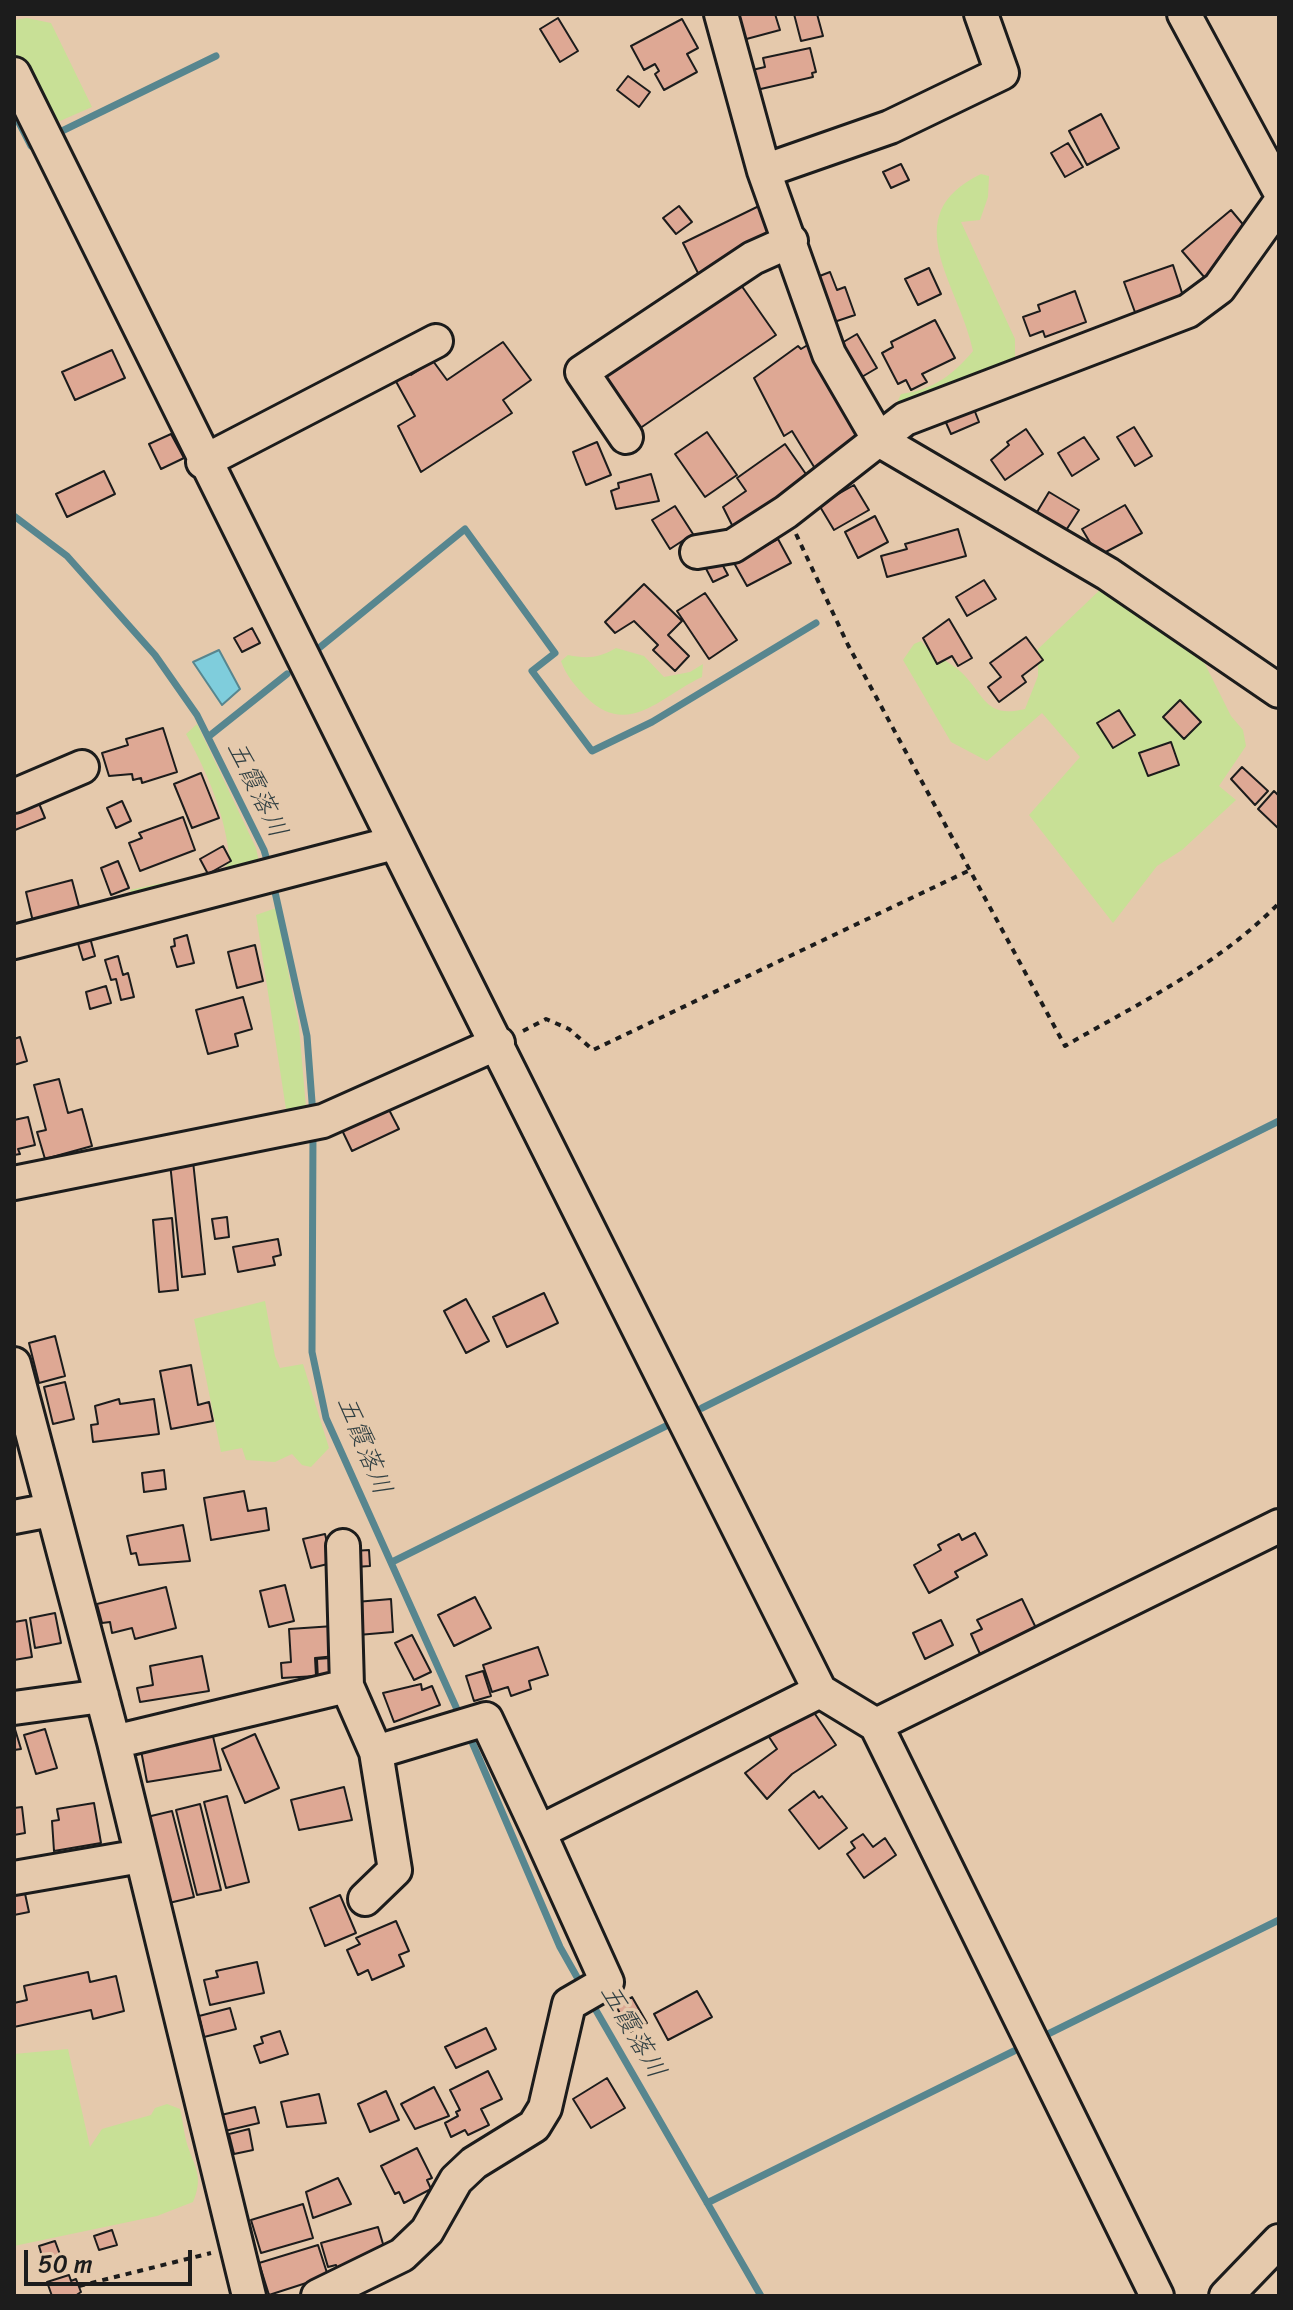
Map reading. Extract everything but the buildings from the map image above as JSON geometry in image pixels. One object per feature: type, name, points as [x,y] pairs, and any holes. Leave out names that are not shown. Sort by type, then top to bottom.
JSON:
[{"type":"street","points":[[721,14],[764,171],[829,354],[879,440],[1108,574],[1279,691]]},
{"type":"street","points":[[764,171],[890,127],[1002,73],[981,14]]},
{"type":"street","points":[[1184,14],[1279,190]]},
{"type":"street","points":[[14,74],[203,462],[498,1043],[820,1691],[876,1725],[1157,2296]]},
{"type":"street","points":[[697,552],[733,546],[786,512],[905,419],[1188,311],[1219,288],[1279,204]]},
{"type":"street","points":[[626,437],[582,372],[753,258],[791,241]]},
{"type":"street","points":[[203,462],[436,341]]},
{"type":"street","points":[[14,796],[82,767]]},
{"type":"street","points":[[14,942],[271,878],[394,843]]},
{"type":"street","points":[[14,1183],[314,1124],[498,1043]]},
{"type":"street","points":[[14,1364],[114,1742],[249,2296]]},
{"type":"street","points":[[14,1517],[51,1510]]},
{"type":"street","points":[[876,1725],[1279,1526]]},
{"type":"street","points":[[343,1546],[347,1686],[376,1752],[395,1870],[365,1899]]},
{"type":"street","points":[[114,1742],[347,1686]]},
{"type":"street","points":[[539,1832],[820,1691]]},
{"type":"street","points":[[14,1708],[102,1696]]},
{"type":"street","points":[[318,2296],[368,2285],[427,2231],[456,2180],[474,2163],[534,2126],[545,2108],[569,2004],[607,1982],[486,1719],[376,1752]]},
{"type":"street","points":[[14,1878],[141,1856]]},
{"type":"street","points":[[1226,2296],[1279,2241]]},
{"type":"path","points":[[786,512],[848,645],[1065,1046],[1250,933],[1279,903]]},
{"type":"path","points":[[498,1043],[546,1019],[569,1029],[593,1050],[968,871]]},
{"type":"path","points":[[79,2286],[237,2246]]},
{"type":"green space","points":[[27,18],[51,23],[92,107],[60,121],[48,117],[14,63],[14,20]]},
{"type":"green space","points":[[981,174],[989,176],[988,197],[980,220],[961,222],[1015,339],[1015,365],[900,409],[896,405],[901,394],[942,380],[973,351],[940,254],[937,231],[941,210],[955,191]]},
{"type":"green space","points":[[1104,586],[1182,640],[1205,664],[1231,716],[1243,730],[1246,746],[1219,786],[1236,800],[1182,850],[1157,866],[1113,923],[1029,815],[1080,757],[1042,713],[987,761],[951,742],[903,660],[914,644],[921,641],[961,672],[994,708],[1002,711],[1025,709],[1038,676],[1038,649]]},
{"type":"green space","points":[[616,648],[644,656],[664,677],[690,672],[703,664],[702,677],[644,710],[616,714],[601,709],[571,680],[561,661],[568,655],[593,657]]},
{"type":"green space","points":[[197,724],[256,848],[261,871],[135,903],[130,890],[223,870],[230,861],[214,795],[186,734]]},
{"type":"green space","points":[[276,908],[299,1027],[307,1119],[288,1122],[256,915]]},
{"type":"green space","points":[[265,1301],[280,1368],[303,1364],[329,1448],[311,1467],[302,1465],[292,1454],[275,1462],[246,1460],[242,1448],[221,1452],[194,1319]]},
{"type":"green space","points":[[68,2049],[90,2147],[102,2129],[151,2115],[155,2108],[167,2104],[180,2109],[197,2174],[196,2194],[193,2202],[157,2216],[14,2246],[14,2054]]},
{"type":"water","points":[[219,650],[240,689],[222,705],[193,662]]},
{"type":"waterway","points":[[64,130],[216,56]]},
{"type":"waterway","points":[[14,113],[31,146]]},
{"type":"waterway","name":"五霞落川","points":[[14,516],[67,556],[155,655],[197,715],[264,850],[269,867]]},
{"type":"waterway","points":[[319,648],[465,529],[555,653],[532,671],[592,751],[652,722],[816,623]]},
{"type":"waterway","points":[[208,737],[287,674]]},
{"type":"waterway","name":"五霞落川","points":[[273,883],[307,1036],[313,1115]]},
{"type":"waterway","points":[[702,1408],[1279,1121]]},
{"type":"waterway","name":"五霞落川","points":[[313,1131],[312,1352],[326,1418],[460,1716]]},
{"type":"waterway","points":[[392,1562],[666,1426]]},
{"type":"waterway","name":"五霞落川","points":[[469,1735],[560,1947],[582,1986]]},
{"type":"waterway","points":[[1050,2033],[1279,1920]]},
{"type":"waterway","name":"五霞落川","points":[[590,2000],[761,2296]]},
{"type":"waterway","points":[[707,2203],[1014,2051]]}]
